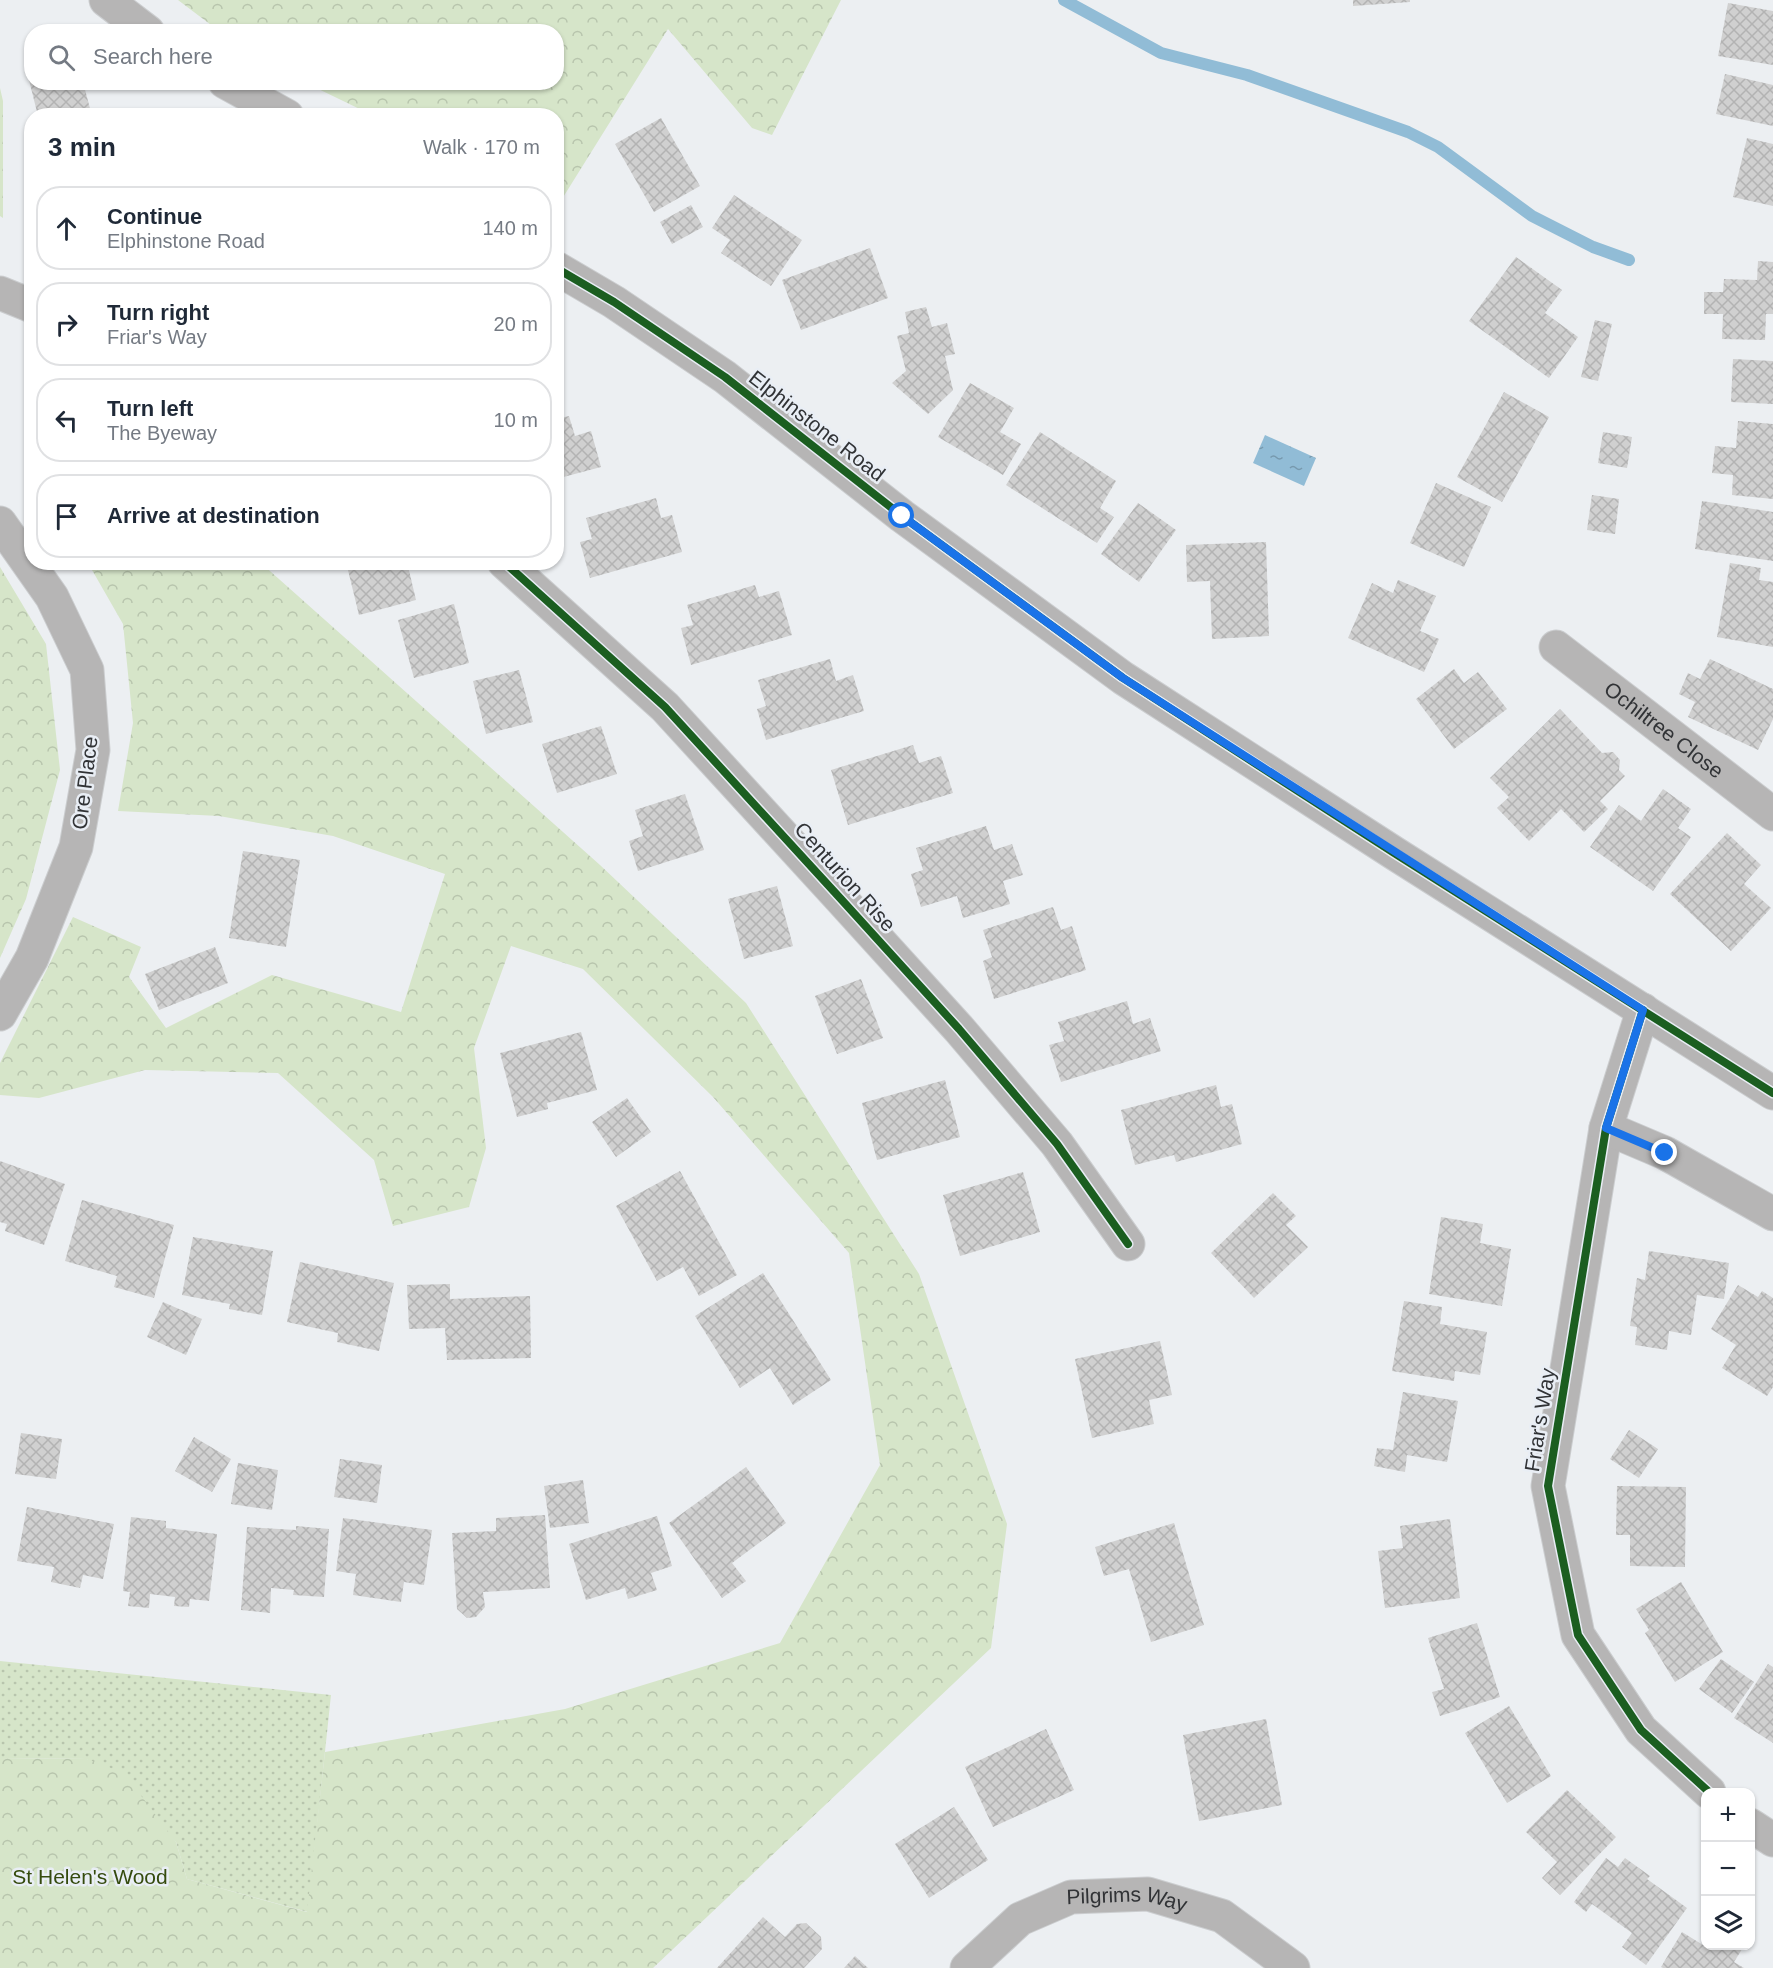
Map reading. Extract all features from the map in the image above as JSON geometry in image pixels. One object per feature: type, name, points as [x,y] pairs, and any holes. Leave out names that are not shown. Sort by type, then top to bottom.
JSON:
[{"type":"street","points":[[106,0],[138,24]]},
{"type":"street","points":[[240,90],[272,108]]},
{"type":"street","name":"Elphinstone Road","points":[[564,273],[614,302],[725,377],[902,516],[1123,678],[1773,1093]]},
{"type":"street","name":"Ore Place","points":[[0,523],[24,557]]},
{"type":"street","name":"Ore Place","points":[[0,1014],[32,958],[76,847],[93,750],[87,670],[52,597],[33,570]]},
{"type":"street","name":"Centurion Rise","points":[[513,570],[665,707],[800,854],[959,1029],[1057,1144],[1128,1244]]},
{"type":"street","name":"Ochiltree Close","points":[[1556,647],[1773,814]]},
{"type":"street","name":"Friar's Way","points":[[1643,1010],[1606,1128],[1548,1486],[1578,1635],[1641,1730],[1705,1788]]},
{"type":"street","points":[[1606,1128],[1665,1153],[1773,1214]]},
{"type":"street","points":[[1755,1828],[1773,1840]]},
{"type":"street","name":"Pilgrims Way","points":[[967,1968],[1020,1919],[1071,1897],[1149,1894],[1222,1916],[1293,1968]]},
{"type":"green space","points":[[178,0],[841,0],[772,135],[752,128],[668,29],[564,196],[564,108],[358,108],[320,90],[564,90],[564,24],[210,24]]},
{"type":"green space","points":[[0,88],[3,101],[3,218],[0,216]]},
{"type":"green space","points":[[0,567],[46,644],[60,770],[26,899],[0,958]]},
{"type":"green space","name":"St Helen's Wood","points":[[92,570],[269,570],[600,865],[746,1003],[919,1274],[1007,1524],[991,1648],[653,1968],[0,1968],[0,1758],[87,1759],[124,1773],[176,1842],[187,1879],[307,1912],[325,1752],[565,1709],[780,1643],[880,1465],[849,1253],[713,1097],[583,969],[511,946],[474,1048],[486,1148],[469,1207],[393,1226],[374,1160],[278,1073],[145,1070],[39,1098],[0,1095],[0,1063],[73,917],[141,947],[129,977],[166,1028],[272,975],[401,1012],[445,874],[333,836],[219,816],[118,811],[133,723],[123,624]]},
{"type":"green space","points":[[0,1661],[331,1695],[308,1912],[187,1879],[176,1842],[87,1759],[0,1758]]},
{"type":"water","points":[[1265,435],[1316,458],[1304,486],[1253,463]]},
{"type":"building","points":[[1353,0],[1410,0],[1410,2],[1353,6]]},
{"type":"building","points":[[1728,3],[1773,11],[1773,65],[1718,56]]},
{"type":"building","points":[[1725,74],[1773,85],[1773,126],[1716,114]]},
{"type":"building","points":[[32,90],[85,90],[90,108],[36,108]]},
{"type":"building","points":[[661,118],[700,186],[654,212],[615,144]]},
{"type":"building","points":[[1747,138],[1773,144],[1773,206],[1733,197]]},
{"type":"building","points":[[734,195],[802,240],[771,286],[721,253],[730,240],[712,228]]},
{"type":"building","points":[[691,205],[703,227],[672,244],[660,222]]},
{"type":"building","points":[[870,248],[888,298],[801,330],[782,280]]},
{"type":"building","points":[[1516,257],[1562,290],[1545,313],[1578,337],[1549,378],[1469,321]]},
{"type":"building","points":[[1758,261],[1773,262],[1773,314],[1766,314],[1765,340],[1722,339],[1723,314],[1704,314],[1704,292],[1723,292],[1724,279],[1757,280]]},
{"type":"building","points":[[926,307],[932,327],[947,323],[955,354],[945,356],[953,390],[928,414],[892,383],[906,371],[897,336],[909,333],[905,312]]},
{"type":"building","points":[[1595,320],[1612,324],[1598,381],[1581,377]]},
{"type":"building","points":[[1733,359],[1773,361],[1773,404],[1731,402]]},
{"type":"building","points":[[970,383],[1014,408],[1000,432],[1021,444],[1003,475],[938,437]]},
{"type":"building","points":[[1504,392],[1549,417],[1502,502],[1457,477]]},
{"type":"building","points":[[569,416],[575,436],[591,431],[601,467],[564,477],[564,417]]},
{"type":"building","points":[[1738,421],[1773,424],[1773,499],[1732,495],[1733,475],[1712,473],[1715,446],[1736,448]]},
{"type":"building","points":[[1040,432],[1116,481],[1100,508],[1114,517],[1097,543],[1006,485]]},
{"type":"building","points":[[1603,432],[1632,437],[1627,468],[1598,463]]},
{"type":"building","points":[[1436,483],[1491,507],[1464,567],[1410,543]]},
{"type":"building","points":[[1592,495],[1619,499],[1615,534],[1587,530]]},
{"type":"building","points":[[656,498],[661,518],[672,515],[682,552],[590,578],[580,542],[592,539],[586,518]]},
{"type":"building","points":[[1702,501],[1773,512],[1773,561],[1695,549]]},
{"type":"building","points":[[1138,503],[1176,530],[1139,582],[1101,554]]},
{"type":"building","points":[[1266,542],[1269,636],[1212,639],[1210,581],[1187,582],[1186,545]]},
{"type":"building","points":[[1730,563],[1761,568],[1759,580],[1773,582],[1773,647],[1717,637]]},
{"type":"building","points":[[348,570],[409,570],[416,600],[359,615]]},
{"type":"building","points":[[1398,580],[1436,596],[1420,631],[1439,639],[1424,672],[1348,638],[1372,583],[1393,593]]},
{"type":"building","points":[[755,585],[759,597],[779,591],[792,635],[691,665],[681,628],[693,625],[687,605]]},
{"type":"building","points":[[454,604],[469,663],[414,678],[398,620]]},
{"type":"building","points":[[830,659],[836,681],[853,675],[864,711],[766,740],[757,709],[766,706],[758,680]]},
{"type":"building","points":[[1710,659],[1773,689],[1773,719],[1758,750],[1688,717],[1695,702],[1679,694],[1688,673],[1700,679]]},
{"type":"building","points":[[1454,669],[1464,683],[1478,672],[1507,709],[1454,749],[1416,699]]},
{"type":"building","points":[[519,670],[533,722],[486,734],[473,681]]},
{"type":"building","points":[[1560,709],[1602,753],[1613,752],[1620,760],[1619,770],[1625,776],[1600,801],[1608,809],[1584,832],[1561,809],[1529,841],[1497,808],[1509,797],[1490,778]]},
{"type":"building","points":[[601,726],[617,774],[557,793],[542,744]]},
{"type":"building","points":[[913,745],[919,763],[941,756],[953,793],[848,825],[831,770]]},
{"type":"building","points":[[1663,789],[1691,809],[1678,828],[1691,837],[1653,891],[1590,847],[1619,805],[1641,821]]},
{"type":"building","points":[[685,794],[704,850],[638,871],[629,841],[643,836],[635,810]]},
{"type":"building","points":[[986,826],[994,850],[1012,844],[1023,875],[1003,881],[1010,904],[963,918],[957,896],[921,907],[911,874],[923,870],[916,848]]},
{"type":"building","points":[[1727,833],[1761,865],[1744,884],[1771,908],[1731,951],[1670,894]]},
{"type":"building","points":[[243,851],[300,860],[286,947],[229,938]]},
{"type":"building","points":[[777,886],[793,946],[744,959],[728,899]]},
{"type":"building","points":[[1053,907],[1061,930],[1072,926],[1086,970],[994,999],[983,961],[992,957],[983,930]]},
{"type":"building","points":[[215,947],[228,983],[159,1010],[145,974]]},
{"type":"building","points":[[861,979],[883,1038],[837,1054],[815,996]]},
{"type":"building","points":[[1127,1001],[1133,1024],[1150,1018],[1161,1051],[1061,1082],[1049,1045],[1064,1041],[1058,1022]]},
{"type":"building","points":[[581,1032],[597,1090],[547,1103],[548,1109],[517,1117],[500,1053]]},
{"type":"building","points":[[945,1080],[960,1137],[877,1160],[862,1103]]},
{"type":"building","points":[[1216,1085],[1221,1107],[1232,1104],[1242,1144],[1176,1162],[1174,1155],[1135,1165],[1121,1110]]},
{"type":"building","points":[[627,1098],[651,1132],[616,1157],[592,1122]]},
{"type":"building","points":[[0,1161],[65,1184],[44,1245],[5,1231],[7,1224],[0,1222]]},
{"type":"building","points":[[680,1171],[737,1275],[699,1296],[683,1267],[657,1281],[616,1206]]},
{"type":"building","points":[[1023,1172],[1040,1232],[960,1256],[943,1195]]},
{"type":"building","points":[[1273,1193],[1296,1216],[1286,1225],[1308,1247],[1254,1298],[1211,1253]]},
{"type":"building","points":[[82,1200],[174,1225],[154,1298],[114,1287],[117,1276],[65,1261]]},
{"type":"building","points":[[1441,1217],[1483,1224],[1480,1243],[1511,1249],[1502,1306],[1429,1294]]},
{"type":"building","points":[[193,1237],[273,1251],[262,1315],[229,1309],[230,1304],[182,1295]]},
{"type":"building","points":[[1649,1251],[1729,1263],[1724,1299],[1697,1295],[1691,1335],[1669,1331],[1667,1350],[1635,1345],[1637,1327],[1630,1326],[1637,1278],[1645,1280]]},
{"type":"building","points":[[300,1262],[394,1283],[379,1351],[337,1342],[338,1333],[287,1322]]},
{"type":"building","points":[[763,1273],[831,1380],[793,1405],[770,1368],[740,1388],[695,1316]]},
{"type":"building","points":[[450,1284],[450,1299],[530,1296],[531,1358],[447,1360],[445,1328],[409,1329],[407,1285]]},
{"type":"building","points":[[1738,1285],[1758,1297],[1762,1291],[1773,1298],[1773,1387],[1767,1396],[1722,1368],[1736,1345],[1711,1329]]},
{"type":"building","points":[[1404,1301],[1442,1307],[1440,1324],[1487,1332],[1480,1375],[1455,1371],[1454,1381],[1392,1371]]},
{"type":"building","points":[[163,1302],[202,1319],[186,1355],[147,1337]]},
{"type":"building","points":[[1160,1341],[1172,1395],[1149,1400],[1154,1424],[1092,1438],[1075,1359]]},
{"type":"building","points":[[1403,1392],[1458,1401],[1447,1462],[1407,1455],[1405,1472],[1374,1466],[1377,1448],[1393,1450]]},
{"type":"building","points":[[1629,1430],[1658,1449],[1639,1478],[1610,1459]]},
{"type":"building","points":[[21,1433],[62,1439],[56,1479],[15,1474]]},
{"type":"building","points":[[194,1437],[231,1459],[212,1492],[175,1471]]},
{"type":"building","points":[[340,1459],[382,1465],[377,1503],[334,1497]]},
{"type":"building","points":[[238,1463],[278,1470],[272,1510],[231,1504]]},
{"type":"building","points":[[746,1467],[786,1523],[732,1563],[746,1581],[722,1598],[669,1523]]},
{"type":"building","points":[[583,1480],[589,1523],[550,1528],[544,1486]]},
{"type":"building","points":[[1617,1486],[1686,1487],[1685,1567],[1630,1566],[1630,1535],[1616,1535]]},
{"type":"building","points":[[27,1507],[114,1524],[103,1579],[83,1575],[80,1588],[51,1582],[54,1567],[17,1561]]},
{"type":"building","points":[[545,1515],[550,1588],[483,1592],[485,1607],[476,1617],[467,1618],[457,1609],[452,1533],[496,1531],[496,1518]]},
{"type":"building","points":[[657,1516],[672,1566],[651,1573],[657,1590],[628,1599],[625,1588],[586,1600],[569,1544]]},
{"type":"building","points":[[131,1517],[166,1521],[166,1528],[217,1534],[209,1601],[190,1599],[189,1607],[174,1606],[175,1597],[150,1594],[149,1608],[128,1606],[130,1592],[123,1591]]},
{"type":"building","points":[[343,1518],[432,1530],[424,1585],[404,1582],[401,1602],[353,1595],[356,1574],[336,1571]]},
{"type":"building","points":[[1450,1519],[1460,1598],[1385,1608],[1378,1551],[1403,1548],[1400,1526]]},
{"type":"building","points":[[1174,1523],[1204,1625],[1151,1642],[1129,1569],[1104,1576],[1095,1547]]},
{"type":"building","points":[[296,1526],[329,1529],[324,1597],[293,1595],[294,1590],[271,1588],[270,1613],[241,1610],[247,1527],[296,1530]]},
{"type":"building","points":[[1681,1582],[1723,1652],[1675,1682],[1645,1633],[1649,1630],[1636,1609]]},
{"type":"building","points":[[1477,1623],[1500,1697],[1440,1716],[1432,1692],[1444,1689],[1428,1638]]},
{"type":"building","points":[[1721,1659],[1754,1682],[1732,1713],[1699,1689]]},
{"type":"building","points":[[1768,1664],[1773,1667],[1773,1743],[1734,1718]]},
{"type":"building","points":[[1509,1706],[1551,1776],[1507,1803],[1465,1733]]},
{"type":"building","points":[[1266,1719],[1282,1805],[1199,1821],[1183,1735]]},
{"type":"building","points":[[1046,1729],[1074,1790],[993,1827],[965,1767]]},
{"type":"building","points":[[1567,1790],[1616,1837],[1560,1895],[1542,1878],[1557,1862],[1526,1832]]},
{"type":"building","points":[[954,1807],[988,1860],[929,1898],[895,1844]]},
{"type":"building","points":[[1606,1858],[1618,1867],[1625,1858],[1650,1876],[1647,1879],[1687,1908],[1646,1965],[1622,1947],[1632,1933],[1592,1904],[1586,1912],[1574,1902]]},
{"type":"building","points":[[763,1917],[785,1937],[797,1924],[806,1923],[821,1937],[822,1949],[804,1968],[717,1968]]},
{"type":"building","points":[[1682,1932],[1701,1944],[1701,1950],[1742,1950],[1734,1962],[1744,1968],[1663,1968],[1661,1967]]},
{"type":"building","points":[[855,1956],[868,1968],[844,1968]]},
{"type":"waterway","points":[[1064,0],[1161,53],[1247,75],[1408,132],[1438,147],[1532,216],[1593,247],[1629,260]]},
{"type":"cycle path","points":[[564,273],[614,302],[725,377],[902,516],[1123,678],[1773,1093]]},
{"type":"cycle path","points":[[513,570],[665,707],[840,898],[959,1029],[1057,1144],[1128,1244]]},
{"type":"cycle path","points":[[1643,1010],[1606,1128],[1548,1486],[1578,1635],[1641,1730],[1705,1788]]},
{"type":"route","points":[[902,516],[1123,678],[1643,1010],[1606,1128],[1665,1153]]}]
